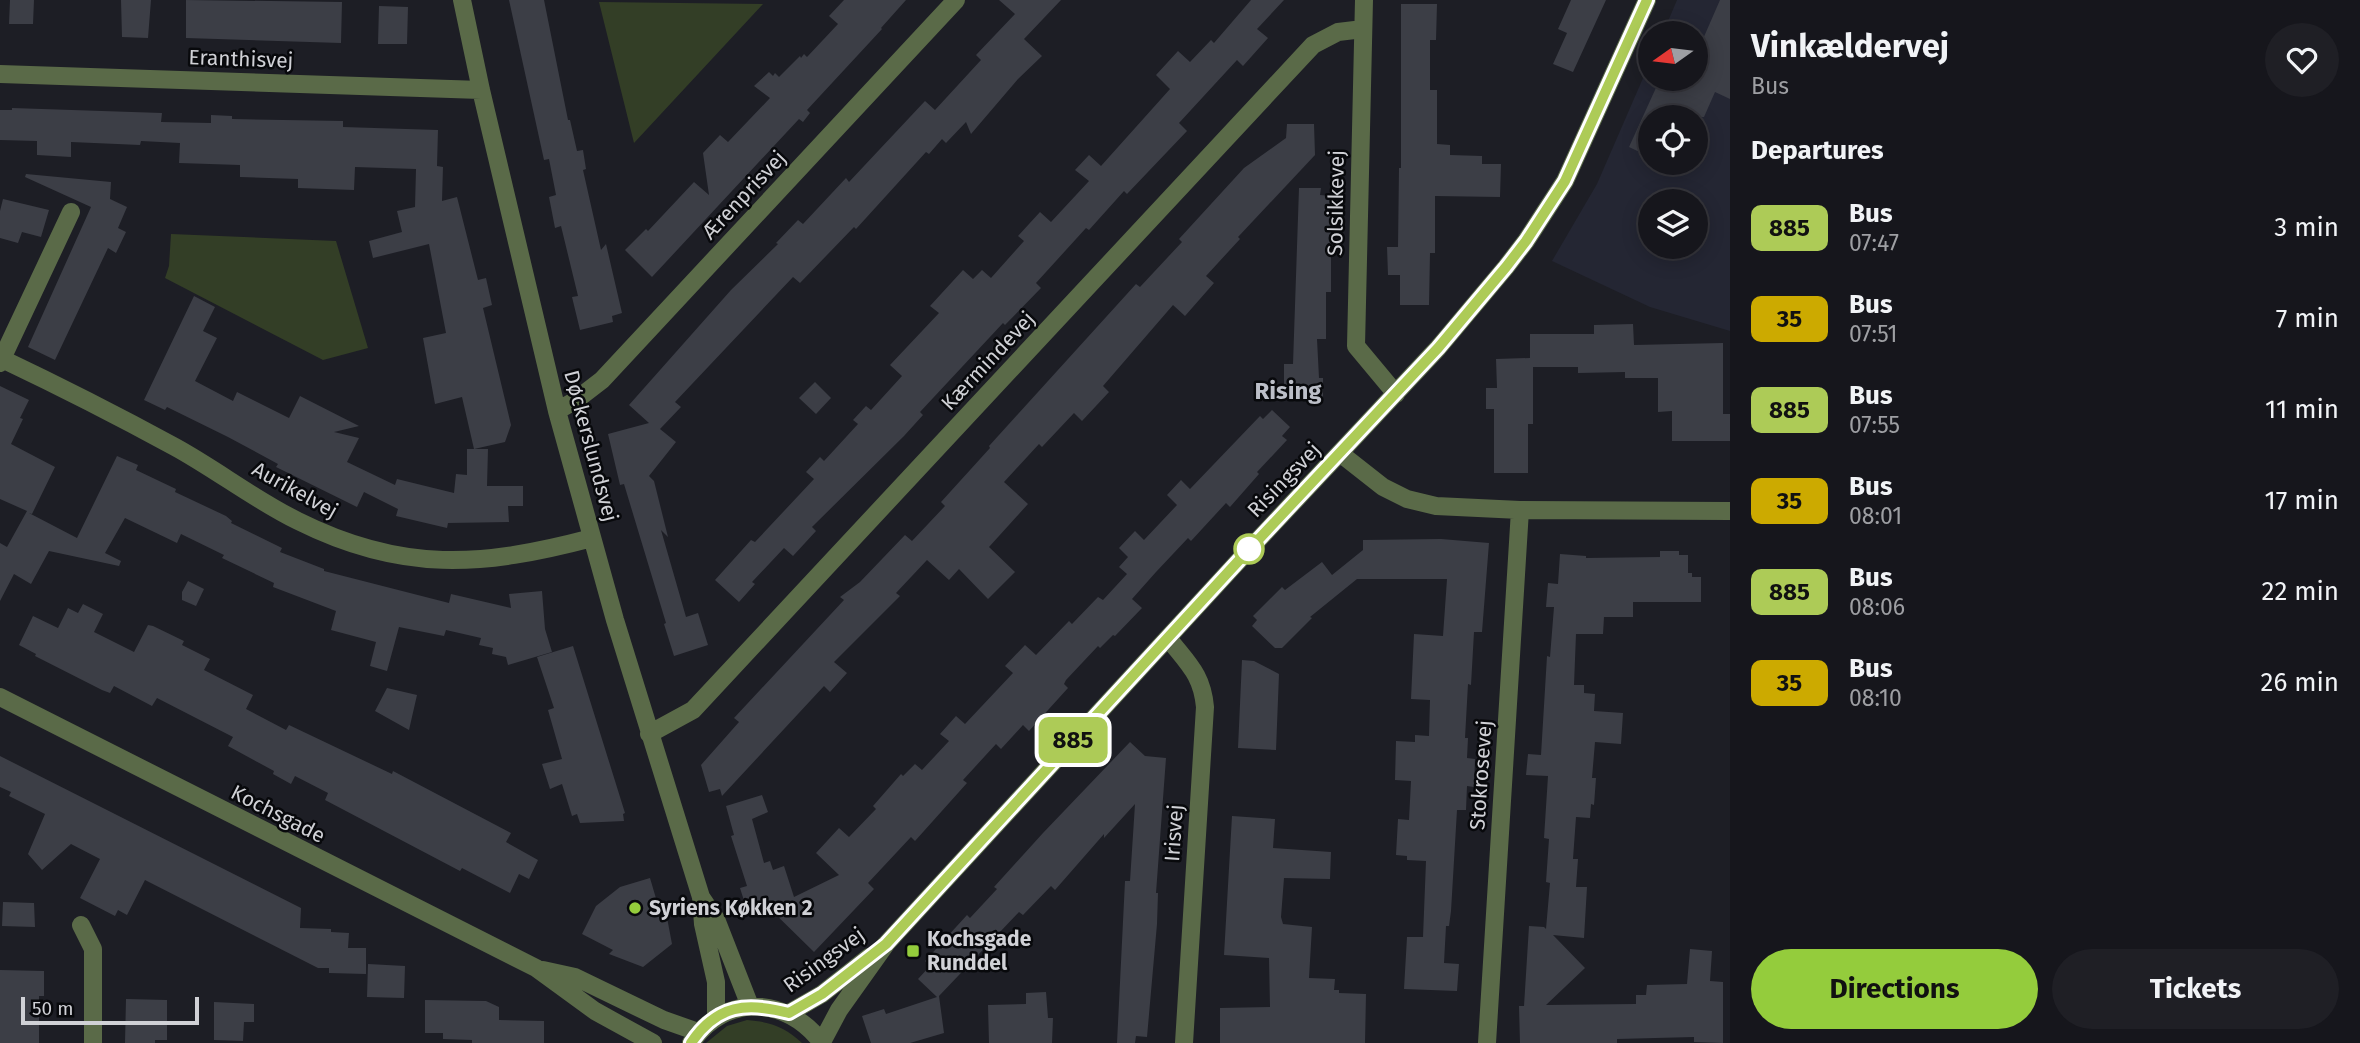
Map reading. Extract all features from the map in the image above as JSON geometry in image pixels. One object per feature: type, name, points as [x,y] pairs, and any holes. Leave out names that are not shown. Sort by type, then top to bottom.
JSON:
[{"type":"street","name":"Døckerslundsvej","points":[[462,0],[557,411],[649,734],[701,897],[703,924],[716,982],[716,1017]]},
{"type":"street","name":"Ærenprisvej","points":[[557,411],[602,380],[956,0]]},
{"type":"street","name":"Solsikkevej","points":[[1364,0],[1356,346],[1396,394]]},
{"type":"street","name":"Risingsvej","points":[[822,1043],[839,1010],[886,944],[1396,394],[1506,267],[1565,181],[1647,0]]},
{"type":"street","name":"Kærmindevej","points":[[649,734],[693,710],[1313,45],[1338,32],[1363,29]]},
{"type":"street","name":"Eranthisvej","points":[[0,74],[481,90]]},
{"type":"street","name":"Aurikelvej","points":[[71,212],[1,360],[176,448],[296,520],[338,539],[380,553],[432,560],[489,560],[540,552],[592,538]]},
{"type":"street","points":[[1341,454],[1383,487],[1407,499],[1436,506],[1520,510],[1730,511]]},
{"type":"street","name":"Stokrosevej","points":[[1487,1043],[1520,510]]},
{"type":"street","name":"Irisvej","points":[[1168,638],[1198,675],[1204,691],[1205,707],[1184,1043]]},
{"type":"street","name":"Kochsgade","points":[[0,697],[536,968],[595,1012],[653,1043]]},
{"type":"street","name":"Døckerslundsvej","points":[[701,897],[716,919],[750,1006]]},
{"type":"street","points":[[81,925],[93,949],[93,1043]]},
{"type":"street","name":"Risingsvej","points":[[789,1013],[822,994],[886,944]]},
{"type":"street","name":"Kochsgade","points":[[536,968],[575,977],[664,1020],[694,1038]]},
{"type":"street","points":[[694,1038],[716,1017],[734,1009],[763,1006],[789,1013],[809,1026],[822,1043]]},
{"type":"shaded area","points":[[1677,0],[1730,0],[1730,331],[1650,307],[1552,261],[1597,184],[1638,90],[1708,91],[1708,21],[1668,21]]},
{"type":"green space","points":[[599,2],[763,4],[634,143]]},
{"type":"green space","points":[[171,234],[336,241],[368,348],[323,360],[165,278],[169,266]]},
{"type":"green space","points":[[747,1020],[777,1026],[802,1043],[706,1043],[727,1026]]},
{"type":"building","points":[[10,0],[34,0],[33,24],[9,24]]},
{"type":"building","points":[[121,0],[151,0],[148,38],[122,37]]},
{"type":"building","points":[[186,0],[342,2],[341,43],[186,38]]},
{"type":"building","points":[[509,0],[544,0],[568,120],[577,151],[583,150],[586,169],[583,170],[601,250],[606,244],[622,313],[612,316],[613,322],[580,330],[572,297],[578,296],[561,226],[555,228],[549,197],[556,195],[549,159],[544,160]]},
{"type":"building","points":[[844,0],[906,0],[807,110],[810,113],[803,122],[799,119],[652,277],[625,250],[646,229],[648,231],[694,182],[709,195],[703,153],[720,135],[728,142],[770,98],[754,86],[769,72],[779,77],[800,56],[801,58],[804,54],[807,57],[838,24],[829,16]]},
{"type":"building","points":[[999,0],[1061,0],[1024,39],[1042,56],[1018,79],[971,134],[966,122],[946,143],[942,139],[929,154],[926,152],[856,229],[854,227],[800,283],[793,277],[675,402],[681,407],[660,429],[676,442],[649,476],[654,481],[668,537],[661,530],[686,617],[698,613],[708,645],[674,656],[624,484],[620,485],[608,434],[649,423],[629,405],[731,290],[778,244],[776,243],[798,220],[803,224],[846,178],[849,182],[925,101],[935,110],[981,60],[976,55],[1015,14]]},
{"type":"building","points":[[1251,0],[1284,0],[1257,29],[1268,38],[1243,66],[1237,60],[1179,123],[1187,131],[1127,194],[1124,191],[1089,230],[1086,228],[1036,283],[1041,288],[1005,325],[1003,323],[920,412],[923,415],[904,436],[812,527],[816,531],[793,556],[784,548],[752,582],[755,584],[739,602],[715,580],[751,540],[755,542],[814,479],[806,472],[820,457],[824,461],[858,424],[853,420],[866,406],[871,410],[902,376],[890,365],[939,313],[930,306],[963,270],[973,279],[982,270],[991,278],[1024,241],[1018,236],[1040,212],[1051,222],[1089,181],[1075,170],[1089,155],[1101,166],[1170,89],[1156,75],[1178,51],[1190,62],[1211,40],[1214,43]]},
{"type":"building","points":[[1571,0],[1606,0],[1573,72],[1553,64],[1567,33],[1558,29]]},
{"type":"building","points":[[1720,0],[1730,0],[1730,99],[1715,92],[1708,108],[1708,105],[1648,105],[1655,91],[1708,91],[1708,28]]},
{"type":"building","points":[[1401,4],[1437,4],[1436,40],[1430,40],[1430,90],[1437,90],[1437,144],[1450,145],[1450,155],[1482,156],[1482,164],[1501,164],[1500,197],[1435,196],[1435,253],[1430,253],[1429,305],[1400,305],[1400,275],[1388,275],[1387,247],[1398,247]]},
{"type":"building","points":[[379,6],[408,7],[407,44],[378,44]]},
{"type":"building","points":[[12,108],[162,113],[161,122],[211,123],[211,115],[232,116],[232,119],[343,121],[343,127],[438,130],[437,166],[443,167],[442,201],[457,197],[478,280],[486,278],[492,305],[483,308],[511,425],[505,442],[474,449],[462,397],[435,404],[423,338],[446,333],[429,244],[373,258],[369,241],[402,232],[397,211],[415,207],[416,169],[355,167],[354,190],[298,188],[298,179],[240,177],[240,165],[179,163],[180,143],[141,141],[140,145],[71,142],[71,157],[37,155],[37,141],[0,140],[0,110]]},
{"type":"building","points":[[1287,124],[1314,124],[1315,155],[1238,237],[1240,239],[1206,276],[1214,283],[1185,316],[1173,305],[1103,386],[1109,392],[1082,421],[1074,413],[1042,447],[1039,444],[1004,482],[1028,504],[989,547],[1015,572],[988,599],[959,569],[949,580],[927,560],[896,593],[900,596],[834,662],[847,673],[830,692],[824,686],[722,796],[720,789],[709,792],[701,765],[739,722],[734,718],[844,600],[840,597],[860,582],[905,535],[912,541],[945,506],[941,502],[989,446],[1136,284],[1140,287],[1182,242],[1179,239],[1244,168],[1286,138]]},
{"type":"building","points":[[1638,127],[1638,151],[1629,147]]},
{"type":"building","points":[[26,174],[111,182],[110,199],[127,207],[118,228],[126,232],[116,253],[108,248],[55,360],[28,347],[91,207],[25,177]]},
{"type":"building","points":[[1299,188],[1321,188],[1320,195],[1331,196],[1331,292],[1326,292],[1326,339],[1317,339],[1323,399],[1284,399],[1284,364],[1293,364]]},
{"type":"building","points":[[3,199],[49,210],[41,237],[22,232],[18,243],[0,238]]},
{"type":"building","points":[[194,296],[215,307],[203,331],[217,338],[195,381],[233,401],[237,392],[289,418],[300,396],[359,426],[334,432],[359,438],[347,462],[395,485],[397,479],[454,493],[456,474],[467,475],[467,449],[488,449],[487,486],[523,486],[523,506],[508,506],[509,522],[448,523],[447,528],[396,516],[398,509],[364,492],[357,507],[276,467],[278,464],[228,437],[167,407],[165,410],[144,400]]},
{"type":"building","points":[[1633,324],[1634,345],[1723,343],[1723,414],[1730,414],[1730,441],[1672,441],[1672,411],[1658,412],[1658,378],[1625,378],[1625,372],[1578,373],[1578,367],[1533,367],[1533,424],[1528,424],[1528,473],[1494,473],[1494,409],[1486,409],[1486,388],[1497,388],[1496,359],[1530,358],[1530,334],[1594,334],[1594,325]]},
{"type":"building","points":[[815,382],[831,398],[816,414],[799,398]]},
{"type":"building","points":[[0,386],[29,400],[11,444],[55,467],[32,514],[29,513],[77,538],[117,456],[138,465],[136,470],[176,489],[175,492],[226,516],[231,523],[282,548],[280,552],[324,571],[449,603],[451,594],[511,608],[509,594],[542,591],[545,629],[552,652],[508,665],[506,657],[492,654],[493,648],[479,645],[481,638],[446,630],[444,636],[399,627],[387,671],[370,666],[376,642],[331,630],[336,611],[273,587],[274,583],[222,558],[224,555],[181,534],[177,543],[125,518],[105,553],[121,561],[119,566],[49,551],[31,584],[14,574],[0,601],[0,543],[7,547],[27,511],[0,499]]},
{"type":"building","points":[[1272,410],[1290,427],[1282,436],[1287,440],[1257,472],[1259,474],[1230,507],[1226,503],[1191,541],[1188,538],[1156,572],[1132,599],[1142,608],[1115,636],[1100,648],[1098,646],[1066,680],[1064,684],[1068,688],[1029,731],[1023,725],[1001,749],[996,744],[963,780],[967,783],[915,841],[911,837],[868,883],[874,889],[814,952],[763,902],[746,907],[740,888],[747,886],[731,836],[734,835],[726,806],[762,795],[768,812],[752,819],[764,863],[770,861],[773,870],[784,866],[794,897],[839,875],[816,853],[839,828],[849,837],[876,809],[873,806],[901,774],[903,776],[915,764],[922,770],[949,741],[940,734],[956,716],[965,724],[1013,673],[1005,666],[1025,645],[1036,655],[1069,621],[1072,624],[1098,597],[1103,600],[1127,574],[1119,567],[1128,557],[1119,548],[1135,531],[1144,540],[1177,505],[1167,495],[1181,480],[1190,489],[1260,416],[1263,419]]},
{"type":"building","points":[[1441,539],[1489,543],[1482,632],[1474,632],[1471,685],[1468,684],[1465,738],[1468,738],[1467,758],[1475,759],[1474,787],[1467,786],[1466,810],[1457,810],[1451,911],[1449,926],[1446,926],[1444,963],[1459,964],[1457,991],[1404,989],[1407,937],[1423,937],[1426,861],[1407,860],[1407,856],[1396,855],[1398,819],[1409,820],[1411,781],[1395,780],[1396,741],[1415,742],[1415,735],[1429,736],[1430,700],[1411,699],[1414,634],[1443,636],[1447,579],[1357,579],[1310,617],[1312,618],[1282,648],[1275,648],[1252,626],[1257,620],[1253,616],[1282,587],[1285,590],[1322,562],[1332,575],[1363,550],[1363,540]]},
{"type":"building","points":[[1660,551],[1679,551],[1679,555],[1688,555],[1688,573],[1692,573],[1692,577],[1701,577],[1701,602],[1633,602],[1633,617],[1604,617],[1603,634],[1576,634],[1574,685],[1584,685],[1584,693],[1595,694],[1594,711],[1623,713],[1621,744],[1595,742],[1592,778],[1596,778],[1594,805],[1591,804],[1590,818],[1576,817],[1573,859],[1578,859],[1576,887],[1587,887],[1584,938],[1553,935],[1585,968],[1546,1005],[1636,1004],[1636,995],[1646,995],[1647,985],[1687,984],[1690,949],[1712,951],[1710,981],[1723,982],[1723,1043],[1694,1042],[1694,1037],[1617,1039],[1617,1043],[1520,1043],[1519,1006],[1524,1006],[1529,926],[1546,929],[1550,883],[1546,882],[1549,839],[1544,838],[1548,776],[1526,775],[1528,754],[1541,755],[1547,656],[1550,657],[1554,607],[1546,607],[1548,583],[1558,584],[1560,554],[1586,558],[1660,557]]},
{"type":"building","points":[[188,581],[204,589],[196,606],[182,600],[182,592]]},
{"type":"building","points":[[83,604],[103,614],[94,632],[134,652],[148,625],[153,626],[184,641],[182,645],[210,659],[204,670],[253,695],[246,709],[286,730],[289,725],[392,774],[393,771],[511,833],[506,842],[538,860],[529,879],[519,874],[510,893],[462,868],[460,871],[325,800],[328,793],[295,776],[291,784],[273,774],[274,771],[228,746],[233,737],[157,698],[152,706],[114,686],[110,693],[102,690],[19,645],[33,616],[58,628],[68,608],[78,613]]},
{"type":"building","points":[[573,646],[625,813],[624,821],[580,823],[577,814],[572,816],[562,784],[550,789],[542,764],[562,759],[548,710],[554,708],[537,657]]},
{"type":"building","points":[[1242,660],[1254,661],[1279,674],[1276,750],[1238,748]]},
{"type":"building","points":[[387,688],[417,695],[409,730],[375,711]]},
{"type":"building","points":[[1130,742],[1145,756],[1166,758],[1156,893],[1157,924],[1147,1037],[1136,1036],[1135,1043],[1117,1043],[1125,881],[1130,881],[1135,804],[1104,838],[1104,834],[1055,890],[1051,886],[1023,915],[1019,912],[939,996],[944,1033],[910,1043],[871,1043],[862,1016],[884,1009],[886,1014],[937,997],[918,979],[930,966],[925,961],[967,915],[970,918],[1043,833]]},
{"type":"building","points":[[0,756],[301,908],[300,928],[331,929],[331,932],[349,933],[348,948],[366,948],[366,974],[329,973],[329,968],[318,968],[145,880],[127,915],[118,910],[115,916],[80,898],[100,859],[71,844],[42,870],[28,854],[45,814],[9,796],[11,792],[0,787]]},
{"type":"building","points":[[1232,816],[1275,819],[1273,848],[1331,852],[1330,879],[1284,878],[1281,917],[1283,924],[1312,927],[1309,978],[1335,979],[1334,990],[1339,990],[1339,993],[1366,994],[1365,1043],[1220,1043],[1220,1008],[1270,1007],[1269,958],[1224,955]]},
{"type":"building","points":[[650,878],[660,912],[665,907],[672,944],[643,967],[609,954],[613,950],[582,934],[596,906],[620,887]]},
{"type":"building","points":[[3,902],[34,903],[35,927],[2,926]]},
{"type":"building","points":[[368,964],[405,966],[404,998],[367,997]]},
{"type":"building","points":[[0,970],[44,971],[44,996],[39,996],[39,1043],[0,1043]]},
{"type":"building","points":[[1046,992],[1048,1018],[1053,1018],[1052,1043],[989,1043],[988,1005],[1026,1004],[1026,993]]},
{"type":"building","points":[[126,999],[167,1000],[167,1040],[155,1040],[155,1043],[125,1043]]},
{"type":"building","points":[[425,1000],[486,1001],[499,1007],[499,1020],[544,1021],[544,1043],[472,1043],[472,1040],[443,1039],[443,1033],[425,1033]]},
{"type":"building","points":[[214,1002],[254,1004],[254,1022],[244,1022],[243,1041],[214,1040]]},
{"type":"bus line","name":"885","points":[[691,1043],[698,1032],[716,1017],[734,1009],[763,1006],[789,1013],[822,994],[886,944],[1396,394],[1506,267],[1565,181],[1647,0]]},
{"type":"place","name":"Syriens Køkken 2","points":[[635,908]]},
{"type":"place","name":"Kochsgade Runddel","points":[[913,951]]},
{"type":"district","name":"Rising","points":[[1288,391]]}]
